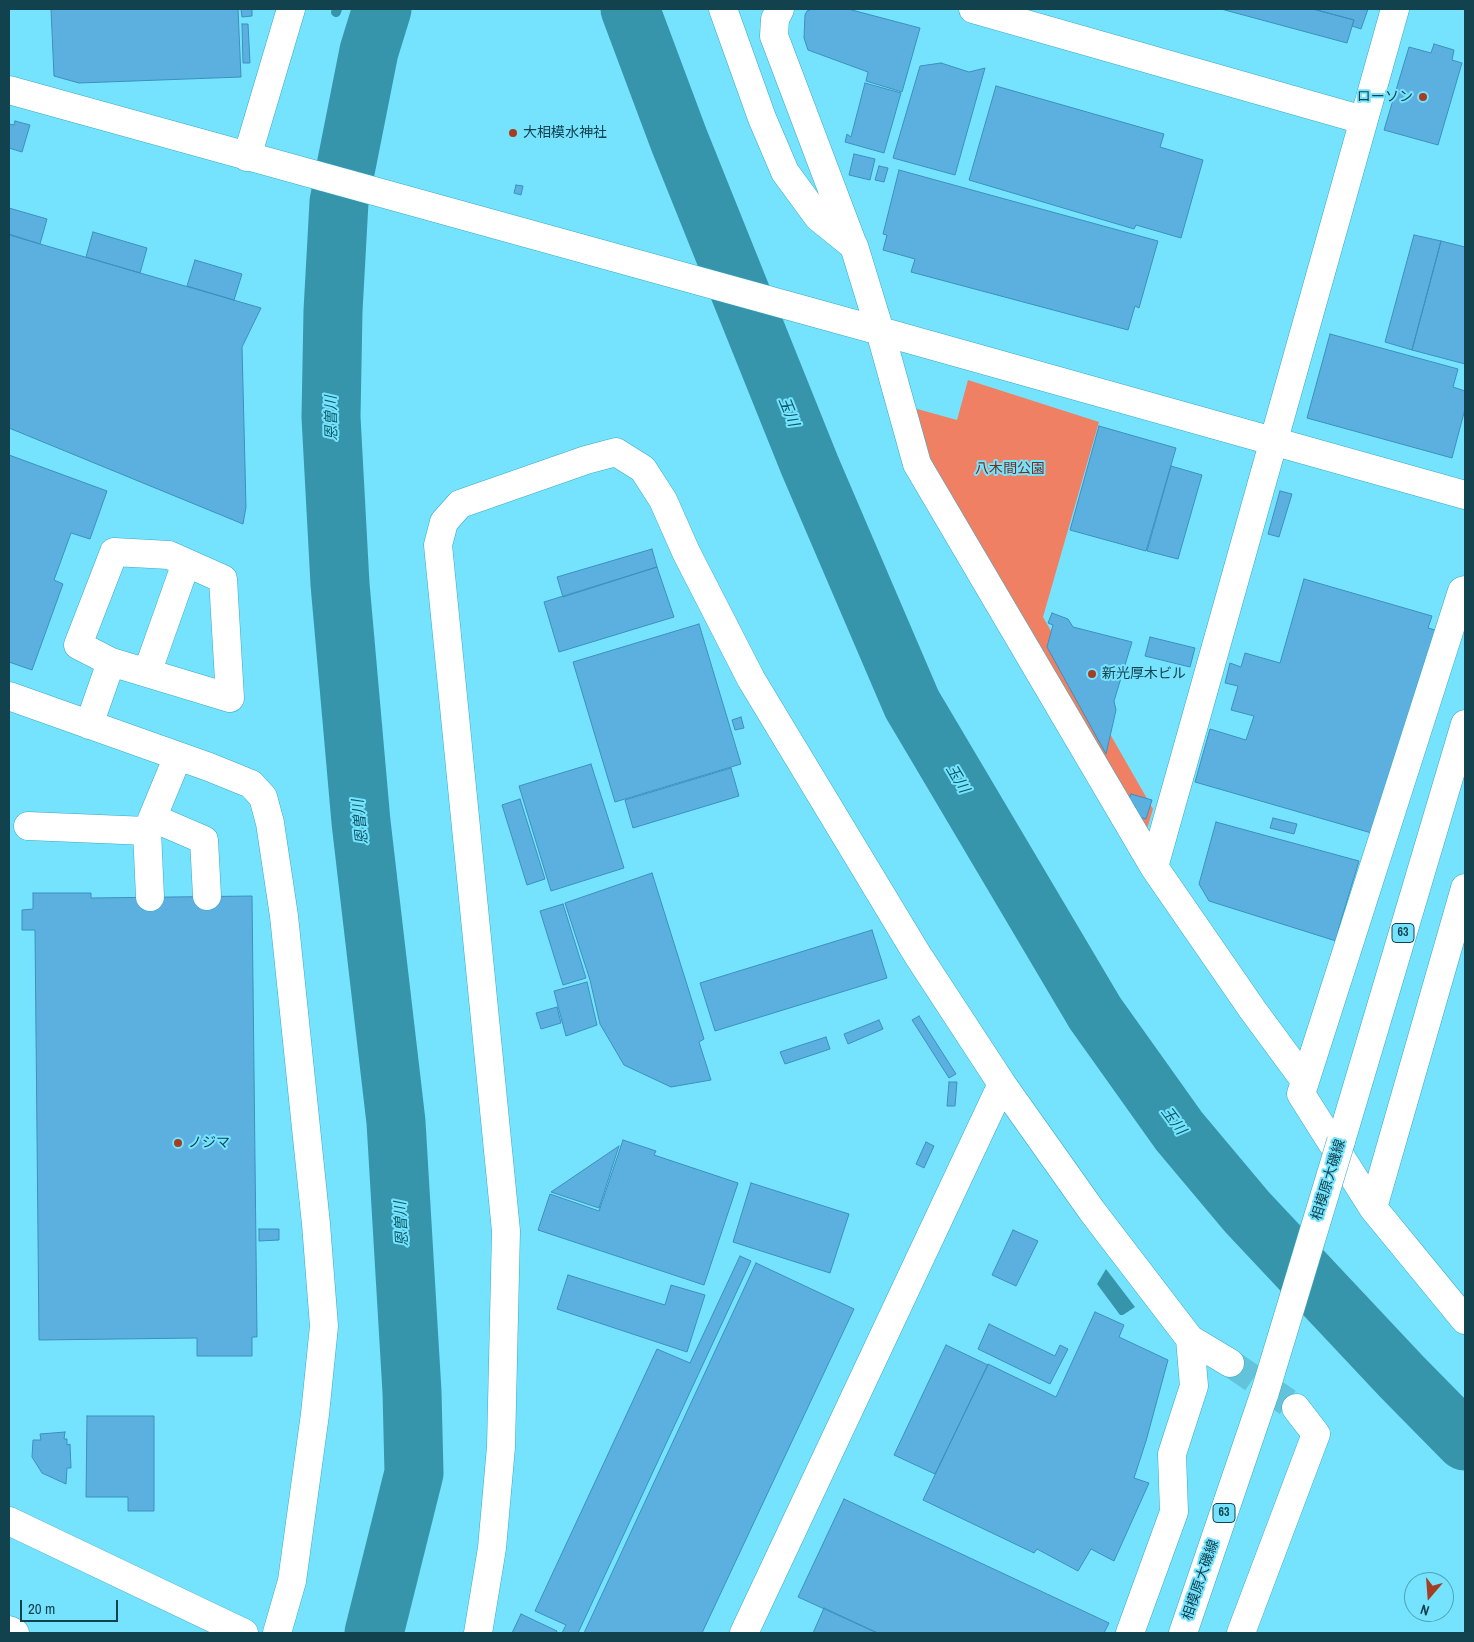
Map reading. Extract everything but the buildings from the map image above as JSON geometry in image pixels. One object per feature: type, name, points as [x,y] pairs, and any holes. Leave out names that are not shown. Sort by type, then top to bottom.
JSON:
[{"type":"main road","points":[[247,157],[291,9]]},
{"type":"main road","points":[[723,9],[762,118],[784,172],[818,217],[854,246]]},
{"type":"main road","points":[[780,9],[775,20],[774,36],[854,246],[873,329],[917,464],[1154,867],[1252,1009],[1305,1081]]},
{"type":"main road","points":[[973,9],[1363,120]]},
{"type":"main road","points":[[1154,867],[1395,9]]},
{"type":"main road","points":[[9,90],[1465,495]]},
{"type":"main road","points":[[478,1633],[492,1548],[501,1447],[506,1231],[438,545],[444,522],[460,504],[586,460],[616,452],[643,468],[663,500],[686,552],[750,680],[917,954],[1002,1084],[1092,1211],[1190,1339],[1230,1363]]},
{"type":"main road","points":[[114,552],[169,555],[222,578],[230,698],[110,662],[78,645],[114,552]]},
{"type":"main road","points":[[147,673],[186,563]]},
{"type":"main road","points":[[1465,590],[1462,591],[1301,1094],[1372,1208],[1465,1320]]},
{"type":"main road","points":[[89,725],[110,662]]},
{"type":"main road","points":[[9,696],[251,784],[263,796],[270,823],[284,916],[316,1224],[324,1326],[315,1414],[292,1580],[277,1633]]},
{"type":"main road","name":"相模原大磯線","points":[[1182,1633],[1265,1392],[1465,724]]},
{"type":"main road","points":[[150,897],[150,824],[178,756]]},
{"type":"main road","points":[[28,826],[150,824],[204,840],[207,896]]},
{"type":"main road","points":[[1372,1208],[1465,888]]},
{"type":"main road","points":[[744,1633],[1002,1084]]},
{"type":"main road","points":[[1130,1633],[1174,1512],[1172,1454],[1194,1386],[1190,1339]]},
{"type":"main road","points":[[1241,1633],[1316,1434],[1296,1408]]},
{"type":"main road","points":[[9,1521],[244,1633]]},
{"type":"main road","points":[[9,1630],[15,1633]]},
{"type":"green space","name":"八木間公園","points":[[968,380],[1099,422],[1043,617],[1153,809],[1144,839],[924,462],[910,407],[957,420]]},
{"type":"water","points":[[1106,1269],[1135,1307],[1123,1315],[1120,1315],[1097,1284]]},
{"type":"waterway","name":"恩曽川","points":[[374,1633],[414,1473],[412,1392],[396,1122],[361,822],[340,584],[331,417],[333,311],[339,202],[369,51],[382,9]]},
{"type":"waterway","name":"玉川","points":[[630,9],[679,140],[810,466],[912,704],[1095,1013],[1179,1131],[1247,1212],[1402,1377],[1465,1441]]},
{"type":"tunnel","points":[[1230,1363],[1296,1408]]},
{"type":"place","name":"ローソン","points":[[1423,97]]},
{"type":"place","name":"大相模水神社","points":[[513,133]]},
{"type":"place","name":"新光厚木ビル","points":[[1092,674]]},
{"type":"place","name":"ノジマ","points":[[178,1143]]}]
